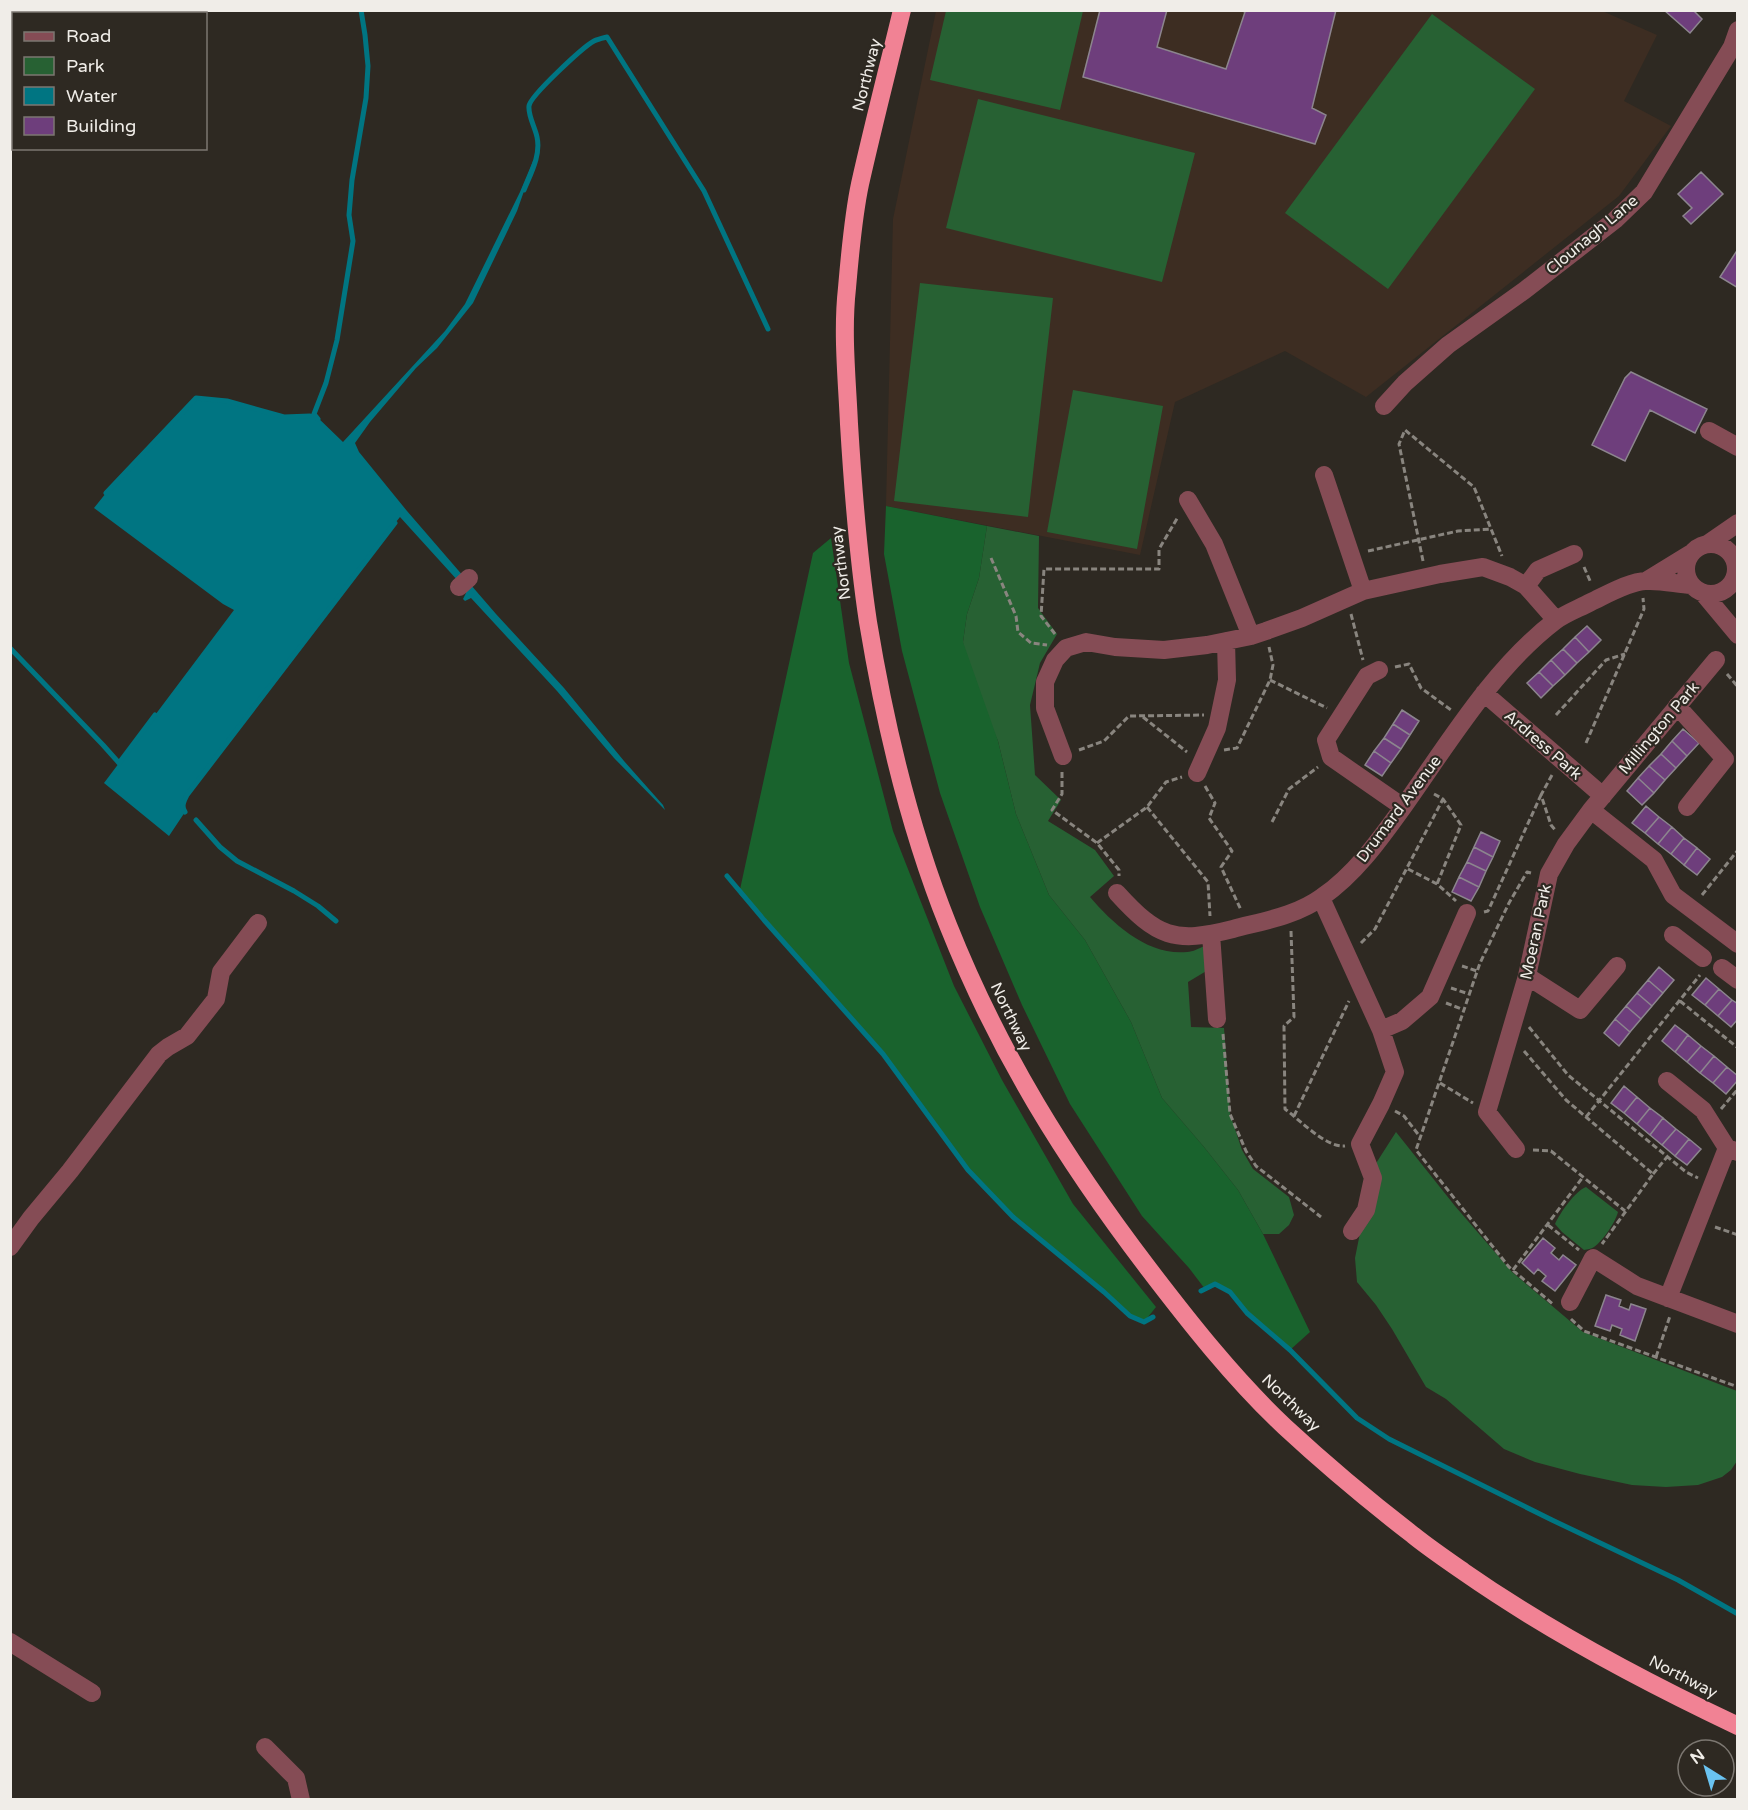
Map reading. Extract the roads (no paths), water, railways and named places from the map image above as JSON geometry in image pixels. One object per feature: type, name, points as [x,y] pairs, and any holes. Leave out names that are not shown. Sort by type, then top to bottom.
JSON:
[{"type":"highway","name":"Northway","points":[[902,10],[859,188],[846,294],[845,348],[855,526],[862,583],[882,698],[909,809],[946,921],[993,1028],[1048,1126],[1110,1218],[1174,1302],[1227,1366],[1282,1424],[1347,1482],[1416,1538],[1493,1591],[1574,1642],[1737,1726]]},
{"type":"street","name":"Clounagh Lane","points":[[1395,402],[1448,345],[1525,290],[1615,220],[1644,192],[1732,47],[1737,30]]},
{"type":"street","points":[[1709,431],[1737,447]]},
{"type":"street","points":[[1324,475],[1351,555],[1355,595]]},
{"type":"street","points":[[1188,500],[1214,544],[1258,633]]},
{"type":"street","points":[[1737,522],[1709,543],[1695,549],[1686,562],[1685,570],[1687,578],[1737,634]]},
{"type":"street","points":[[1709,543],[1716,544],[1730,552],[1736,567],[1737,594]]},
{"type":"street","points":[[1526,586],[1538,570],[1574,554]]},
{"type":"street","name":"Drumard Avenue","points":[[1117,893],[1136,914],[1155,928],[1171,935],[1211,934],[1248,925],[1290,914],[1321,898],[1341,882],[1373,849],[1484,693],[1512,660],[1556,620],[1598,598],[1643,581],[1690,554]]},
{"type":"street","points":[[1063,756],[1045,708],[1045,682],[1055,660],[1066,648],[1086,642],[1116,647],[1164,650],[1226,641],[1302,618],[1355,595],[1426,577],[1483,567],[1526,586],[1556,620]]},
{"type":"street","points":[[1697,589],[1711,595],[1727,589],[1732,583],[1736,567]]},
{"type":"street","name":"Drumard Avenue","points":[[1643,581],[1697,589]]},
{"type":"street","points":[[1201,764],[1217,728],[1227,680],[1226,641]]},
{"type":"street","name":"Millington Park","points":[[1597,803],[1713,663]]},
{"type":"street","points":[[1373,673],[1341,715],[1326,740],[1331,757],[1403,807]]},
{"type":"street","name":"Ardress Park","points":[[1484,693],[1560,760],[1597,803]]},
{"type":"street","points":[[1677,706],[1725,759],[1687,807]]},
{"type":"street","points":[[1597,803],[1654,860],[1673,894],[1737,944]]},
{"type":"street","name":"Moeran Park","points":[[1516,1149],[1487,1112],[1527,976],[1549,874],[1566,844],[1597,803]]},
{"type":"street","points":[[1321,898],[1381,1030],[1395,1072],[1360,1144],[1372,1178],[1366,1210],[1352,1231]]},
{"type":"street","points":[[1381,1030],[1402,1021],[1430,997],[1467,914]]},
{"type":"street","points":[[1705,960],[1709,922]]},
{"type":"street","points":[[10,1247],[159,1054],[187,1036],[216,999],[221,972],[258,923]]},
{"type":"street","points":[[1211,934],[1218,1019]]},
{"type":"street","points":[[1673,935],[1705,960],[1737,980]]},
{"type":"street","points":[[1527,976],[1580,1010],[1617,966]]},
{"type":"street","points":[[1667,1081],[1703,1110],[1732,1150],[1713,1185],[1668,1298]]},
{"type":"street","points":[[1565,1308],[1593,1258],[1637,1286],[1737,1324]]},
{"type":"street","points":[[10,1642],[92,1694]]},
{"type":"street","points":[[266,1747],[296,1778],[302,1800]]},
{"type":"water","points":[[536,157],[517,211],[473,303],[437,348],[416,368],[370,422],[355,443],[359,452],[407,511],[564,688],[665,810],[614,758],[557,691],[471,598],[465,601],[463,599],[466,593],[459,582],[400,517],[187,795],[183,805],[185,812],[169,836],[104,783],[234,610],[94,508],[196,398],[226,401],[283,416],[305,417],[314,414],[343,442],[445,331],[465,304]]},
{"type":"waterway","points":[[318,419],[314,414],[326,383],[337,340],[353,241],[349,215],[352,180],[366,98],[368,66],[361,10]]},
{"type":"waterway","points":[[524,190],[538,150],[529,106],[547,83],[579,52],[594,41],[607,37],[704,191],[768,329]]},
{"type":"waterway","points":[[106,493],[196,398],[227,401],[284,417],[310,416]]},
{"type":"waterway","points":[[185,812],[183,806],[187,795],[395,523]]},
{"type":"waterway","points":[[10,648],[119,763],[155,715]]},
{"type":"waterway","points":[[196,820],[220,847],[237,861],[294,891],[336,921]]},
{"type":"waterway","points":[[727,876],[883,1054],[968,1170],[1013,1217],[1130,1316],[1144,1322],[1153,1317]]},
{"type":"waterway","points":[[1201,1291],[1215,1284],[1230,1292],[1247,1313],[1290,1350],[1357,1418],[1389,1439],[1678,1580],[1738,1614]]}]
